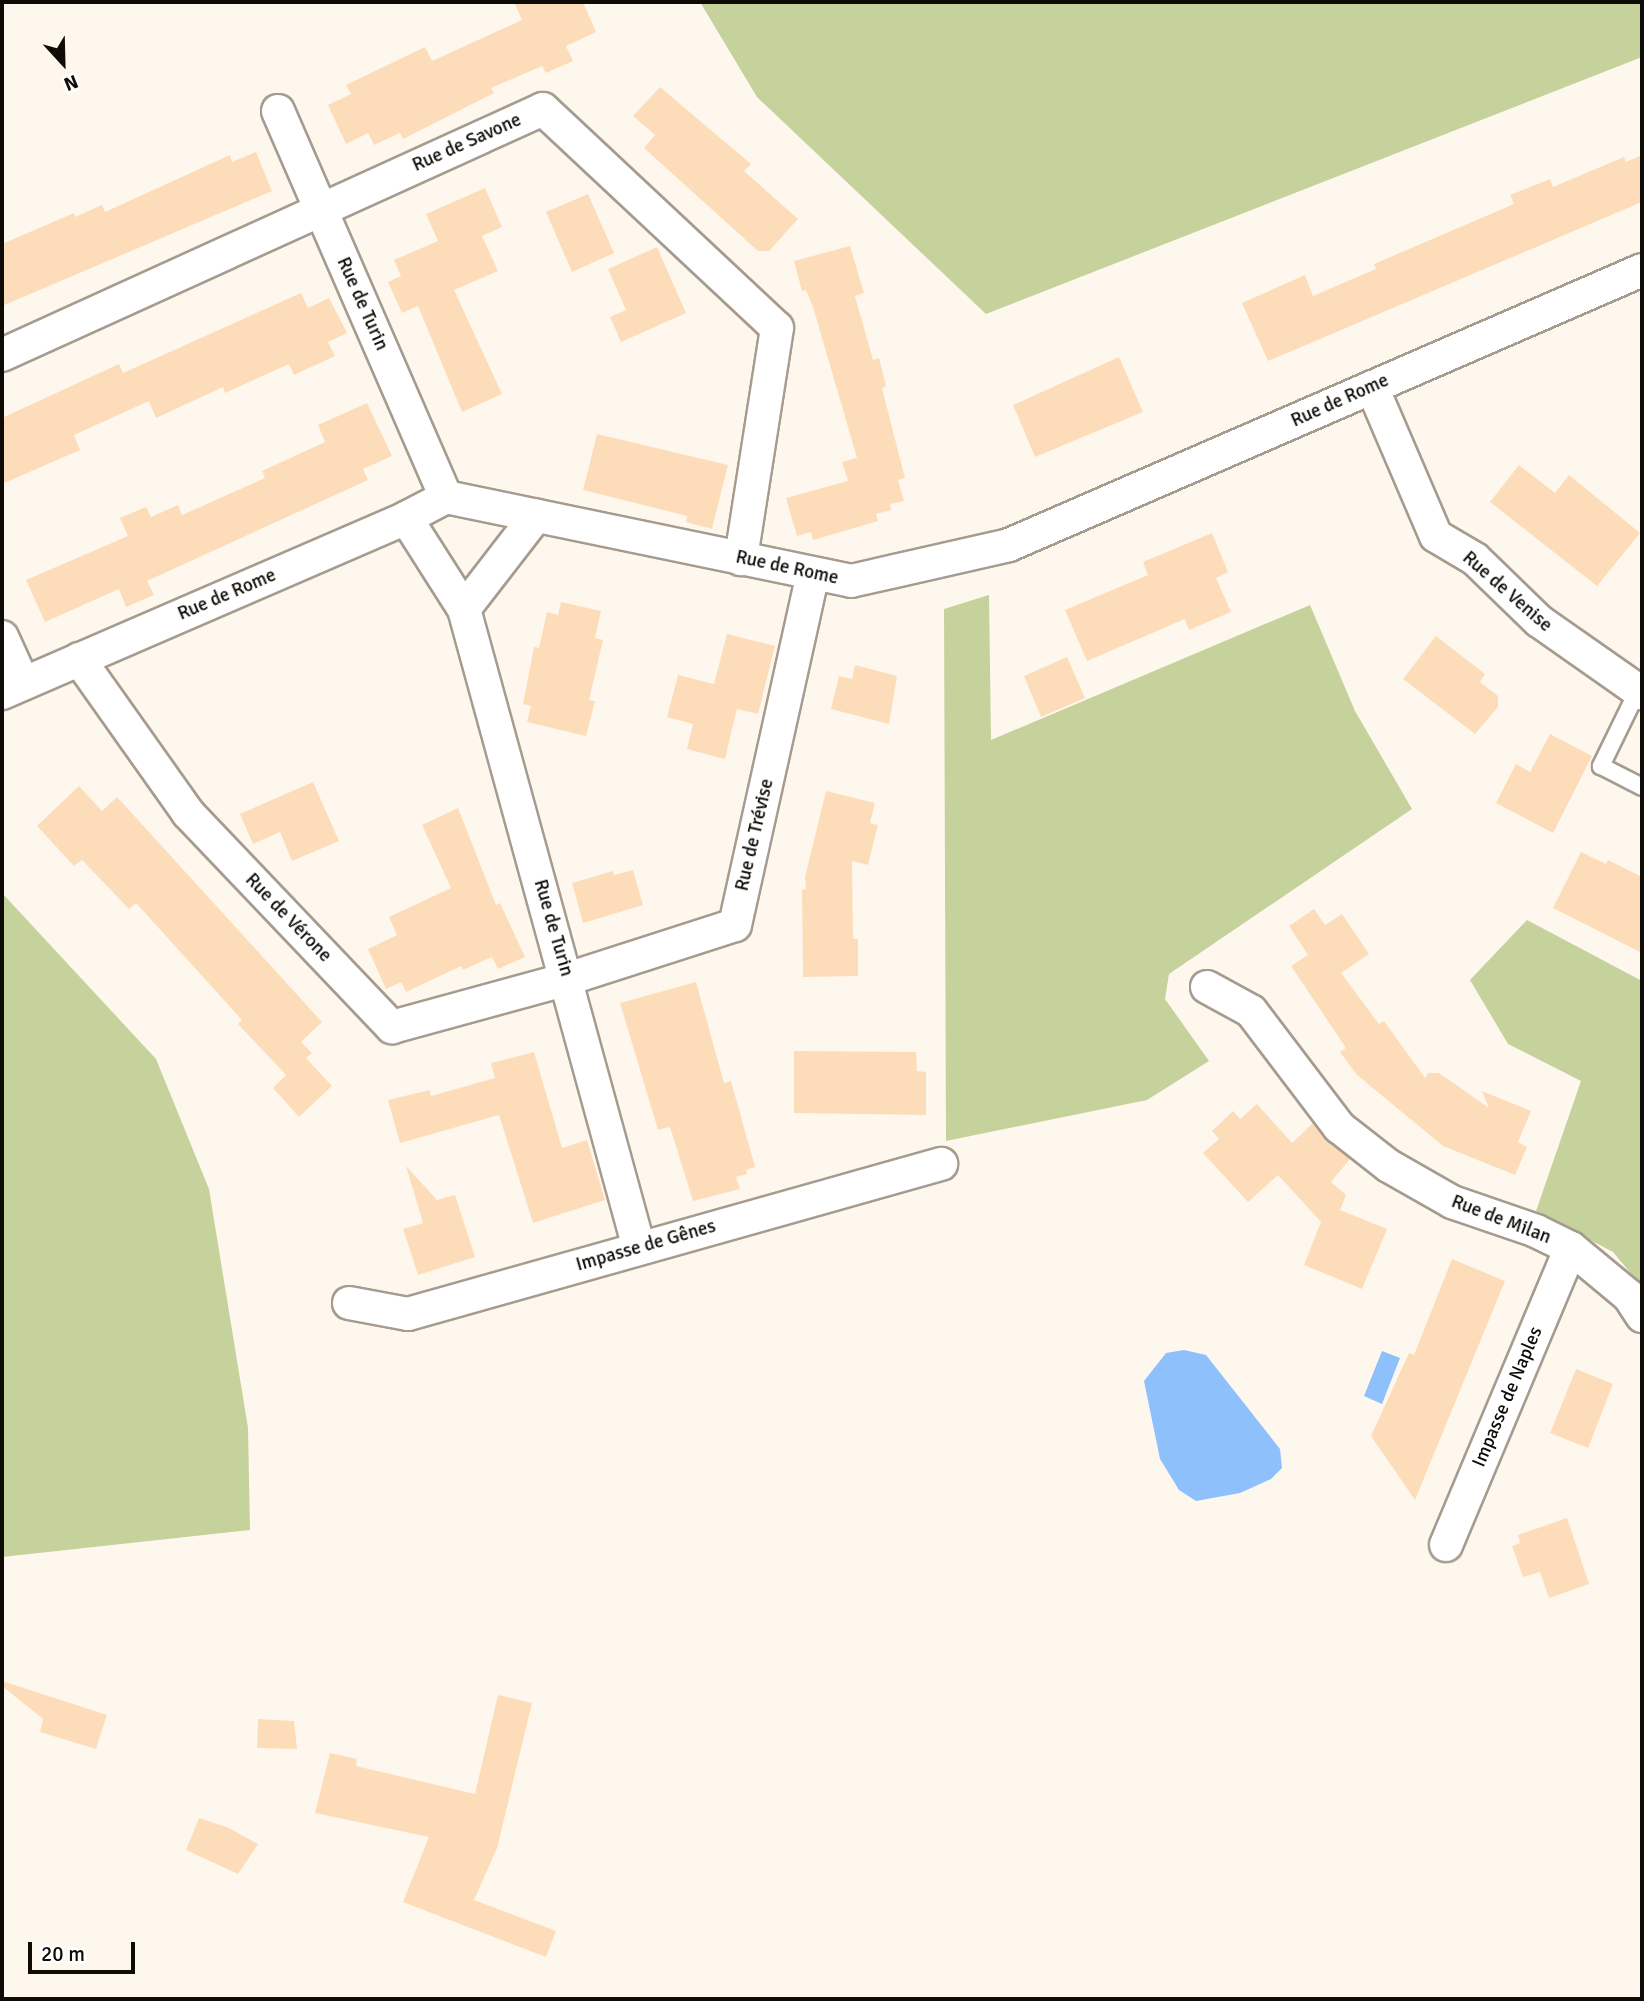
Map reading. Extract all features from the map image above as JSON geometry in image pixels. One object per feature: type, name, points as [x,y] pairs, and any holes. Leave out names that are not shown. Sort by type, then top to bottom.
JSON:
[{"type":"street","name":"Rue de Savone","points":[[2,355],[543,109],[776,328],[741,559]]},
{"type":"street","name":"Rue de Turin","points":[[278,111],[446,497]]},
{"type":"street","name":"Rue de Rome","points":[[13,688],[406,518],[446,497],[852,581],[1009,545],[1642,270]]},
{"type":"street","name":"Rue de Venise","points":[[1373,387],[1436,536],[1475,559],[1539,621],[1640,692]]},
{"type":"street","points":[[464,609],[536,516]]},
{"type":"street","name":"Rue de Turin","points":[[406,518],[464,609],[639,1248]]},
{"type":"street","name":"Rue de Trévise","points":[[567,979],[735,925],[813,574]]},
{"type":"street","points":[[2,637],[13,688]]},
{"type":"street","name":"Rue de Vérone","points":[[79,659],[188,813],[391,1027],[567,979]]},
{"type":"street","name":"Rue de Milan","points":[[1207,987],[1251,1011],[1339,1127],[1389,1166],[1452,1202],[1536,1231],[1571,1248],[1629,1296],[1642,1316]]},
{"type":"street","name":"Impasse de Gênes","points":[[349,1303],[408,1314],[941,1164]]},
{"type":"street","name":"Impasse de Naples","points":[[1446,1545],[1571,1248]]},
{"type":"lane","points":[[1640,692],[1601,766],[1642,787]]},
{"type":"green space","points":[[700,2],[1642,2],[1642,57],[986,314],[757,97]]},
{"type":"green space","points":[[989,595],[991,740],[1310,605],[1355,711],[1412,809],[1169,974],[1165,999],[1209,1061],[1147,1100],[946,1141],[944,609]]},
{"type":"green space","points":[[2,893],[156,1059],[209,1189],[248,1428],[250,1530],[2,1557]]},
{"type":"green space","points":[[1527,920],[1642,981],[1642,1287],[1613,1252],[1536,1211],[1581,1081],[1508,1044],[1470,980]]},
{"type":"water","points":[[1184,1350],[1206,1355],[1280,1449],[1282,1468],[1271,1479],[1240,1493],[1196,1501],[1179,1490],[1160,1459],[1144,1381],[1166,1353]]},
{"type":"water","points":[[1382,1351],[1400,1358],[1382,1404],[1364,1396]]},
{"type":"building","points":[[514,2],[583,2],[596,32],[566,46],[573,61],[546,73],[542,66],[491,88],[494,93],[403,139],[400,133],[374,145],[368,133],[346,144],[328,105],[351,94],[346,85],[425,47],[432,61],[522,20]]},
{"type":"building","points":[[660,87],[751,164],[744,171],[798,219],[769,251],[758,251],[644,148],[655,135],[633,116]]},
{"type":"building","points":[[256,152],[272,191],[2,306],[2,244],[74,213],[75,217],[102,205],[105,212],[230,155],[232,162]]},
{"type":"building","points":[[1642,155],[1642,202],[1268,361],[1242,303],[1305,275],[1313,296],[1376,269],[1374,264],[1514,204],[1510,195],[1550,179],[1553,187],[1624,157],[1626,162]]},
{"type":"building","points":[[485,188],[502,227],[482,236],[498,271],[454,290],[502,394],[462,412],[418,306],[402,313],[388,282],[401,276],[394,260],[438,241],[426,214]]},
{"type":"building","points":[[588,194],[614,253],[572,272],[546,212]]},
{"type":"building","points":[[850,246],[864,293],[855,296],[873,360],[879,358],[886,386],[882,388],[905,478],[898,480],[904,501],[890,504],[891,510],[876,514],[878,521],[813,540],[811,532],[797,536],[786,498],[848,481],[842,462],[857,458],[813,307],[806,290],[802,291],[794,261]]},
{"type":"building","points":[[657,247],[686,313],[621,342],[610,317],[626,310],[608,269]]},
{"type":"building","points":[[301,293],[308,308],[329,298],[347,333],[328,342],[335,356],[294,375],[289,364],[225,393],[223,387],[156,418],[149,401],[74,435],[80,450],[2,484],[2,418],[119,364],[123,373]]},
{"type":"building","points":[[1119,357],[1143,412],[1035,457],[1013,405]]},
{"type":"building","points":[[367,403],[392,456],[363,469],[368,480],[147,581],[154,595],[126,607],[119,589],[45,622],[26,580],[128,536],[120,518],[146,507],[151,517],[178,505],[182,515],[265,478],[262,471],[325,442],[318,425]]},
{"type":"building","points":[[597,434],[728,465],[712,529],[686,522],[687,516],[583,490]]},
{"type":"building","points":[[1519,465],[1555,493],[1569,475],[1640,533],[1597,586],[1490,502]]},
{"type":"building","points":[[1212,533],[1228,572],[1216,578],[1231,612],[1189,630],[1185,619],[1087,661],[1065,610],[1148,575],[1143,562]]},
{"type":"building","points":[[561,602],[601,611],[595,638],[603,640],[589,700],[595,701],[586,736],[527,722],[531,706],[523,704],[534,647],[539,648],[547,612],[558,615]]},
{"type":"building","points":[[727,634],[775,646],[758,714],[737,709],[725,759],[687,749],[693,724],[667,717],[678,675],[714,684]]},
{"type":"building","points":[[1436,636],[1485,674],[1480,682],[1498,696],[1498,707],[1475,734],[1403,679]]},
{"type":"building","points":[[1067,657],[1085,698],[1041,717],[1024,676]]},
{"type":"building","points":[[855,665],[897,676],[889,724],[831,709],[839,676],[852,679]]},
{"type":"building","points":[[1550,734],[1592,756],[1553,833],[1496,803],[1516,764],[1530,772]]},
{"type":"building","points":[[313,782],[339,841],[292,861],[280,832],[253,844],[240,814]]},
{"type":"building","points":[[79,786],[102,811],[117,797],[322,1022],[301,1042],[312,1053],[306,1058],[332,1086],[299,1117],[273,1088],[286,1075],[238,1024],[242,1020],[136,903],[129,909],[82,860],[74,866],[37,826]]},
{"type":"building","points":[[826,791],[875,803],[870,823],[878,825],[868,865],[852,861],[853,939],[858,939],[858,976],[803,977],[802,890],[806,889],[805,877]]},
{"type":"building","points":[[458,808],[496,905],[500,903],[525,957],[498,969],[492,957],[463,970],[461,966],[406,992],[401,982],[386,989],[368,949],[397,935],[389,917],[451,888],[422,825]]},
{"type":"building","points":[[1581,852],[1606,864],[1608,860],[1642,877],[1642,953],[1553,908]]},
{"type":"building","points":[[633,870],[643,905],[583,923],[572,883],[613,871],[614,875]]},
{"type":"building","points":[[1314,909],[1325,925],[1342,914],[1369,954],[1341,973],[1379,1024],[1384,1021],[1425,1078],[1428,1073],[1439,1073],[1489,1108],[1482,1091],[1531,1111],[1518,1142],[1527,1147],[1515,1175],[1443,1146],[1357,1075],[1340,1052],[1346,1048],[1291,966],[1308,955],[1289,926]]},
{"type":"building","points":[[696,982],[724,1083],[731,1081],[755,1167],[746,1170],[747,1174],[736,1177],[740,1189],[693,1201],[670,1127],[658,1130],[620,1003]]},
{"type":"building","points":[[794,1051],[916,1052],[917,1071],[926,1072],[926,1115],[794,1113]]},
{"type":"building","points":[[534,1052],[562,1148],[587,1140],[605,1200],[533,1223],[499,1115],[400,1143],[388,1100],[430,1090],[431,1096],[495,1078],[491,1063]]},
{"type":"building","points":[[1257,1104],[1292,1143],[1313,1123],[1327,1141],[1350,1159],[1331,1182],[1346,1195],[1340,1210],[1387,1229],[1362,1289],[1304,1265],[1321,1222],[1278,1175],[1248,1202],[1203,1153],[1219,1139],[1212,1131],[1233,1111],[1240,1119]]},
{"type":"building","points":[[406,1166],[437,1200],[455,1195],[475,1257],[418,1275],[403,1229],[423,1223]]},
{"type":"building","points":[[1452,1259],[1505,1281],[1415,1500],[1371,1436],[1409,1353],[1414,1355]]},
{"type":"building","points":[[1576,1369],[1613,1384],[1588,1448],[1550,1433]]},
{"type":"building","points":[[1567,1518],[1589,1584],[1549,1598],[1540,1572],[1523,1577],[1512,1546],[1520,1543],[1518,1535]]},
{"type":"building","points":[[2,1681],[107,1715],[96,1749],[40,1732],[43,1719],[2,1686]]},
{"type":"building","points":[[498,1695],[532,1703],[497,1848],[474,1900],[556,1931],[546,1957],[403,1902],[429,1837],[315,1813],[330,1753],[357,1759],[356,1766],[475,1794]]},
{"type":"building","points":[[258,1719],[294,1721],[297,1749],[257,1748]]},
{"type":"building","points":[[199,1818],[229,1828],[258,1844],[238,1874],[186,1850]]}]
